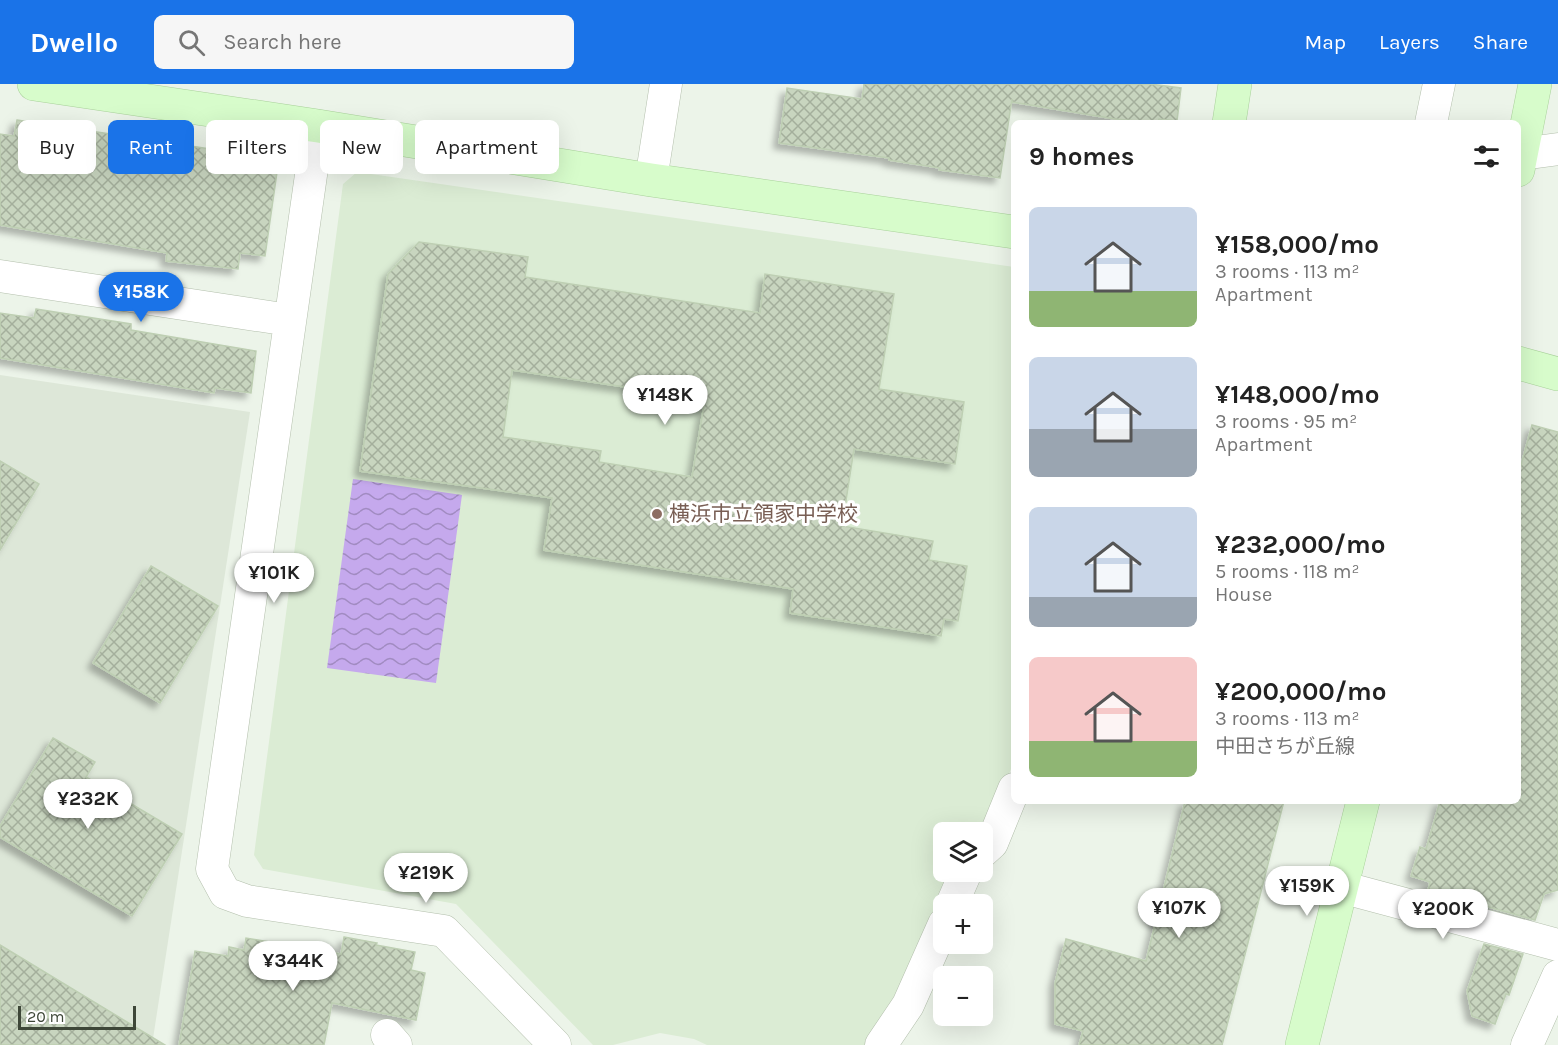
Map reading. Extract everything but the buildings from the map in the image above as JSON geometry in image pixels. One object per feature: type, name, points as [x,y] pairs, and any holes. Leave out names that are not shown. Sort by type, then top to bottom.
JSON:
[{"type":"street","points":[[34,84],[318,126],[651,180],[1011,232]]},
{"type":"street","points":[[651,180],[666,84]]},
{"type":"street","points":[[1229,120],[1235,84]]},
{"type":"street","points":[[1432,120],[1439,84]]},
{"type":"street","points":[[1521,157],[1535,84]]},
{"type":"street","points":[[318,126],[213,869],[225,893],[248,901],[444,932],[555,1045]]},
{"type":"street","points":[[1521,162],[1558,149]]},
{"type":"street","points":[[0,276],[289,320]]},
{"type":"street","points":[[1521,364],[1558,374]]},
{"type":"street","points":[[993,841],[1011,796]]},
{"type":"street","points":[[1302,1045],[1362,804]]},
{"type":"street","points":[[1341,887],[1558,945]]},
{"type":"street","points":[[881,1045],[908,1005],[933,949]]},
{"type":"street","points":[[1527,1045],[1558,976]]},
{"type":"shaded area","name":"横浜市立領家中学校","points":[[355,174],[371,174],[1011,267],[1011,769],[991,822],[933,822],[933,882],[947,882],[942,894],[933,894],[933,913],[895,995],[867,1045],[707,1045],[694,1039],[660,1033],[613,1045],[593,1045],[456,904],[263,869],[254,855],[343,184]]},
{"type":"shaded area","points":[[0,375],[250,412],[152,1045],[0,1045]]},
{"type":"water","points":[[353,479],[462,495],[436,683],[327,668]]},
{"type":"place","name":"横浜市立領家中学校","points":[[657,514]]}]
